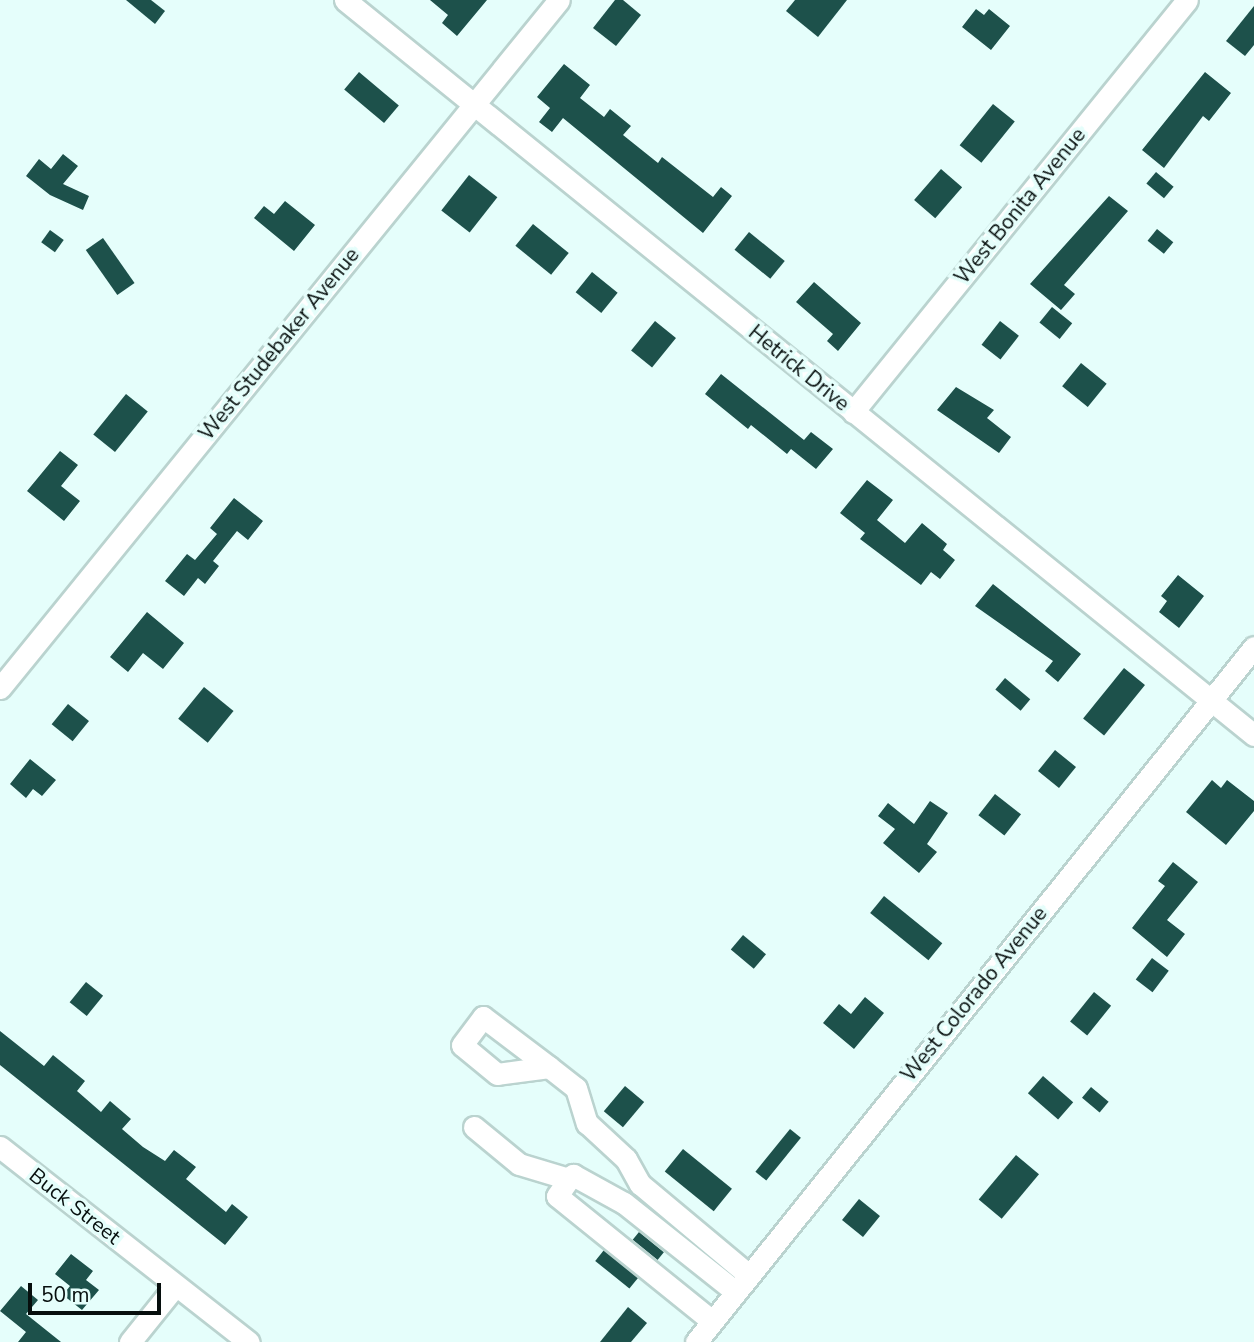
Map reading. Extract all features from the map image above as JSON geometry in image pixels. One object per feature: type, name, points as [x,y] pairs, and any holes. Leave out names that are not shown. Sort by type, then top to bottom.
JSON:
[{"type":"street","name":"Hetrick Drive","points":[[345,0],[1254,735]]},
{"type":"street","name":"West Studebaker Avenue","points":[[0,688],[559,0]]},
{"type":"street","name":"West Bonita Avenue","points":[[853,412],[1187,0]]},
{"type":"street","name":"West Colorado Avenue","points":[[695,1342],[1254,648]]},
{"type":"street","points":[[549,1067],[576,1088],[587,1123],[626,1159],[640,1184],[742,1283]]},
{"type":"street","points":[[474,1126],[519,1164],[569,1179]]},
{"type":"street","name":"Buck Street","points":[[0,1147],[249,1342]]},
{"type":"street","points":[[712,1321],[556,1196],[569,1179],[573,1175],[624,1203],[705,1268],[742,1283]]},
{"type":"street","points":[[682,1297],[705,1268]]},
{"type":"street","points":[[130,1342],[175,1286]]},
{"type":"building","points":[[126,0],[151,0],[165,11],[155,24]]},
{"type":"building","points":[[430,0],[487,0],[457,36],[442,23],[448,15]]},
{"type":"building","points":[[615,0],[623,0],[641,15],[616,46],[593,28]]},
{"type":"building","points":[[795,0],[847,0],[818,37],[786,11]]},
{"type":"building","points":[[1254,6],[1254,45],[1245,56],[1226,41]]},
{"type":"building","points":[[976,9],[984,15],[989,9],[1010,26],[991,50],[962,27]]},
{"type":"building","points":[[564,64],[590,85],[580,98],[604,117],[610,109],[631,126],[623,135],[658,163],[662,157],[713,197],[721,187],[732,196],[703,233],[563,118],[552,132],[539,122],[550,108],[537,97]]},
{"type":"building","points":[[359,72],[399,105],[384,123],[344,90]]},
{"type":"building","points":[[1205,72],[1231,93],[1209,121],[1203,116],[1164,168],[1142,150]]},
{"type":"building","points":[[993,104],[1015,122],[981,163],[960,145]]},
{"type":"building","points":[[63,154],[78,166],[63,184],[89,196],[83,210],[50,195],[26,176],[39,159],[51,169]]},
{"type":"building","points":[[941,169],[962,187],[935,218],[914,200]]},
{"type":"building","points":[[1156,172],[1174,187],[1164,198],[1146,183]]},
{"type":"building","points":[[469,175],[497,197],[470,233],[441,210]]},
{"type":"building","points":[[1109,196],[1128,211],[1064,285],[1075,294],[1061,310],[1030,284]]},
{"type":"building","points":[[285,201],[315,225],[294,251],[254,218],[264,206],[274,214]]},
{"type":"building","points":[[533,224],[569,253],[551,275],[515,246]]},
{"type":"building","points":[[1157,229],[1173,242],[1164,254],[1148,241]]},
{"type":"building","points":[[50,230],[64,240],[55,252],[41,242]]},
{"type":"building","points":[[749,232],[785,261],[770,279],[735,250]]},
{"type":"building","points":[[103,238],[135,283],[117,295],[86,250]]},
{"type":"building","points":[[592,272],[618,293],[601,313],[576,292]]},
{"type":"building","points":[[814,282],[861,323],[838,351],[827,341],[833,334],[796,302]]},
{"type":"building","points":[[1052,307],[1072,323],[1060,339],[1039,323]]},
{"type":"building","points":[[655,321],[676,338],[652,368],[631,351]]},
{"type":"building","points":[[1000,321],[1019,336],[1000,359],[982,345]]},
{"type":"building","points":[[1081,363],[1107,384],[1088,407],[1062,386]]},
{"type":"building","points":[[721,374],[804,440],[811,432],[833,449],[816,469],[791,449],[787,454],[751,425],[748,429],[705,394]]},
{"type":"building","points":[[956,387],[994,410],[987,418],[1011,437],[999,453],[937,410]]},
{"type":"building","points":[[126,394],[148,412],[115,452],[93,434]]},
{"type":"building","points":[[60,451],[78,465],[61,486],[80,501],[64,521],[27,491]]},
{"type":"building","points":[[867,480],[893,500],[877,520],[905,543],[922,523],[947,544],[943,550],[955,560],[940,579],[931,572],[921,585],[860,539],[865,533],[840,513]]},
{"type":"building","points":[[234,498],[263,521],[248,540],[237,531],[213,561],[219,566],[205,584],[198,578],[184,596],[165,581],[187,554],[195,560],[217,534],[210,528]]},
{"type":"building","points":[[1178,575],[1204,596],[1179,628],[1159,612],[1167,601],[1161,596]]},
{"type":"building","points":[[993,584],[1081,654],[1058,682],[1045,671],[1053,661],[975,606]]},
{"type":"building","points":[[147,612],[184,643],[163,669],[143,653],[128,672],[110,657]]},
{"type":"building","points":[[1124,668],[1145,685],[1104,736],[1083,719]]},
{"type":"building","points":[[1005,678],[1030,699],[1021,711],[995,689]]},
{"type":"building","points":[[204,687],[234,711],[208,743],[178,719]]},
{"type":"building","points":[[68,704],[89,721],[73,741],[52,724]]},
{"type":"building","points":[[1055,750],[1076,767],[1059,788],[1038,771]]},
{"type":"building","points":[[30,759],[56,780],[42,796],[33,789],[26,798],[10,784]]},
{"type":"building","points":[[1212,780],[1221,788],[1227,780],[1254,801],[1254,811],[1226,845],[1186,812]]},
{"type":"building","points":[[995,794],[1021,814],[1004,836],[978,815]]},
{"type":"building","points":[[930,801],[948,813],[927,844],[937,852],[919,873],[883,843],[895,829],[878,816],[888,803],[914,824]]},
{"type":"building","points":[[1173,862],[1198,882],[1167,920],[1185,934],[1167,957],[1132,928],[1165,886],[1158,881]]},
{"type":"building","points":[[884,896],[942,943],[928,960],[870,913]]},
{"type":"building","points":[[743,935],[766,954],[754,969],[731,950]]},
{"type":"building","points":[[1152,958],[1169,971],[1153,992],[1136,980]]},
{"type":"building","points":[[86,982],[103,996],[87,1016],[70,1002]]},
{"type":"building","points":[[1094,992],[1111,1006],[1087,1035],[1070,1022]]},
{"type":"building","points":[[865,997],[884,1013],[854,1049],[823,1023],[839,1004],[851,1014]]},
{"type":"building","points":[[0,1031],[44,1066],[53,1055],[85,1081],[77,1091],[101,1112],[110,1101],[131,1119],[122,1129],[143,1147],[165,1161],[174,1150],[196,1167],[186,1179],[226,1212],[232,1204],[248,1217],[225,1245],[0,1065]]},
{"type":"building","points":[[1043,1076],[1073,1102],[1058,1120],[1028,1093]]},
{"type":"building","points":[[625,1086],[644,1102],[623,1127],[604,1111]]},
{"type":"building","points":[[1091,1087],[1109,1102],[1100,1113],[1082,1098]]},
{"type":"building","points":[[790,1129],[801,1138],[766,1181],[755,1172]]},
{"type":"building","points":[[683,1149],[732,1189],[714,1211],[665,1172]]},
{"type":"building","points":[[1016,1155],[1039,1174],[1002,1219],[979,1199]]},
{"type":"building","points":[[859,1199],[880,1216],[863,1237],[842,1220]]},
{"type":"building","points":[[639,1232],[664,1252],[658,1260],[633,1240]]},
{"type":"building","points":[[604,1250],[638,1278],[629,1289],[595,1261]]},
{"type":"building","points":[[71,1254],[93,1271],[86,1280],[99,1290],[82,1310],[63,1295],[70,1286],[55,1274]]},
{"type":"building","points":[[21,1286],[38,1300],[26,1314],[61,1342],[18,1342],[26,1332],[0,1311]]},
{"type":"building","points":[[628,1307],[647,1323],[631,1342],[600,1342]]}]
